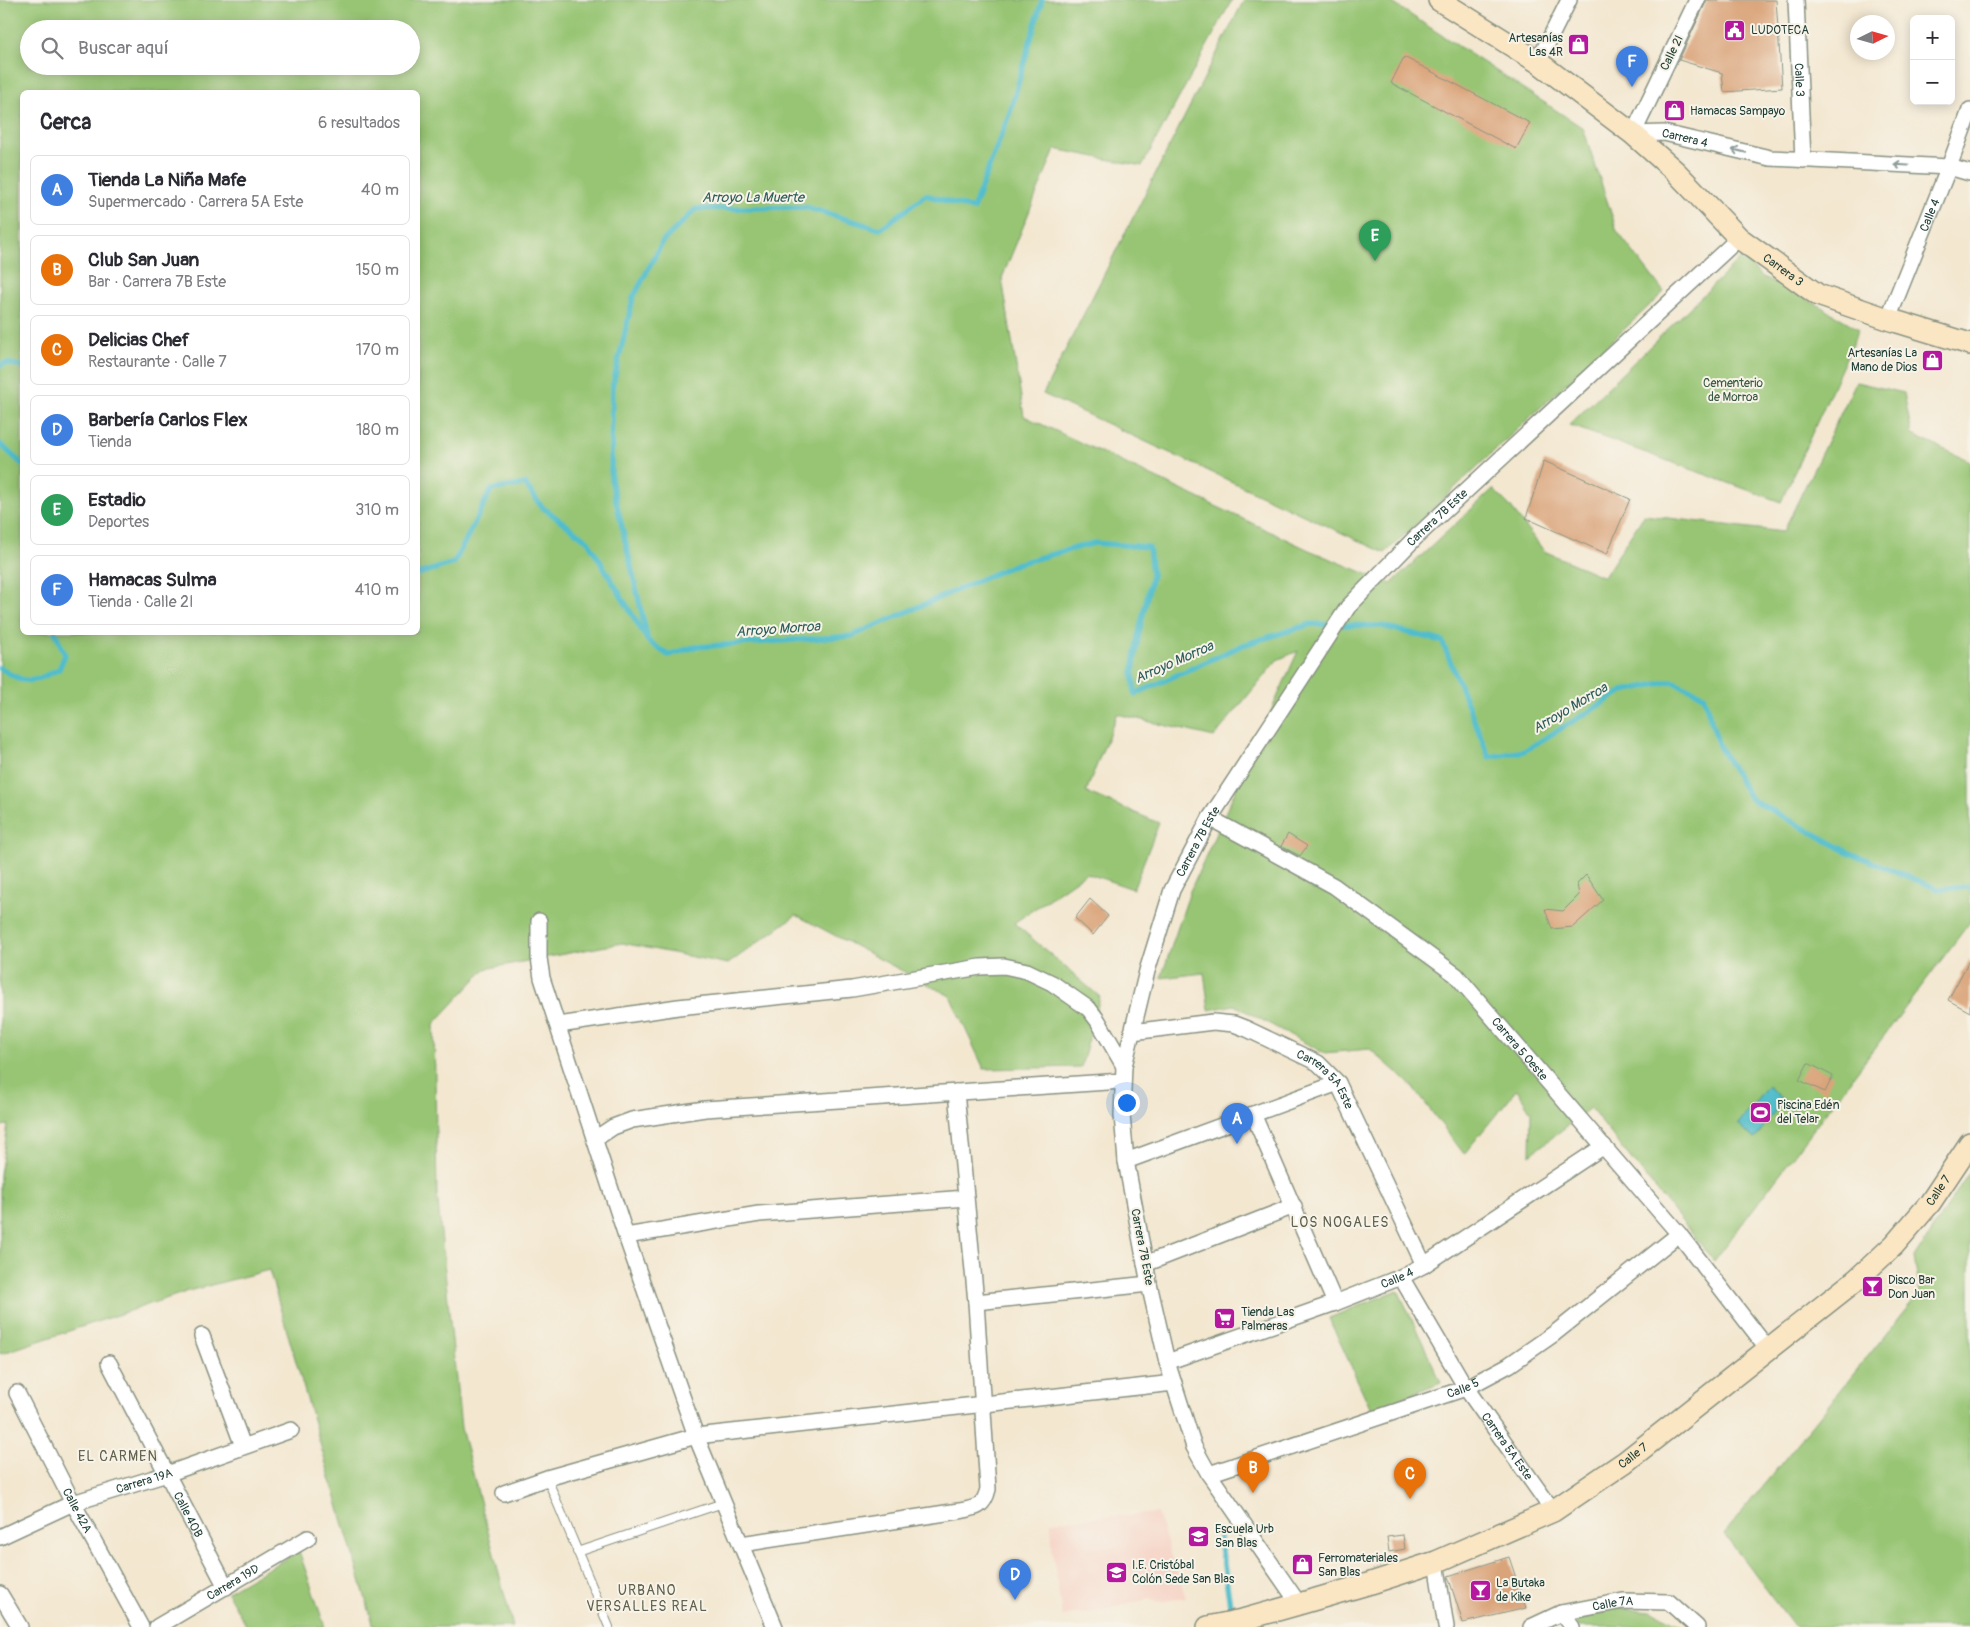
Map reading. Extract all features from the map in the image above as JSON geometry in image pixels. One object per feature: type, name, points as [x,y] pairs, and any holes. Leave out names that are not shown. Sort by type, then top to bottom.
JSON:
[{"type":"street","points":[[1440,0],[1538,62],[1633,134]]},
{"type":"street","points":[[1538,62],[1568,0]]},
{"type":"street","name":"Calle 2I","points":[[1633,134],[1698,0]]},
{"type":"street","name":"Calle 3","points":[[1796,0],[1803,160]]},
{"type":"street","name":"Calle 4","points":[[1888,319],[1970,110]]},
{"type":"street","name":"Carrera 4","points":[[1633,134],[1664,133],[1770,158],[1949,167],[1970,172]]},
{"type":"street","name":"Carrera 3","points":[[1633,134],[1676,172],[1739,238],[1818,294],[1888,319],[1970,344]]},
{"type":"street","name":"Carrera 7B Este","points":[[1299,1604],[1209,1474],[1194,1448],[1167,1362],[1149,1284],[1126,1161],[1122,1114],[1123,1074],[1148,971],[1172,890],[1210,818],[1348,606],[1415,538],[1739,238]]},
{"type":"street","name":"Carrera 5 Oeste","points":[[1210,818],[1334,886],[1456,975],[1680,1234],[1768,1349]]},
{"type":"street","points":[[539,921],[539,958],[542,978],[559,1025],[626,1236],[696,1436],[775,1627]]},
{"type":"street","points":[[559,1025],[678,1007],[852,989],[980,966],[1004,966],[1027,971],[1052,983],[1089,1008],[1098,1021],[1123,1074],[956,1092],[687,1111],[632,1120],[613,1127],[595,1139]]},
{"type":"street","name":"Carrera 5A Este","points":[[1132,1032],[1213,1022],[1234,1024],[1318,1063],[1338,1083],[1424,1265]]},
{"type":"street","points":[[1126,1161],[1338,1083]]},
{"type":"street","points":[[741,1544],[959,1511],[982,1504],[986,1498],[988,1489],[976,1302],[956,1092]]},
{"type":"street","points":[[1253,1114],[1334,1302]]},
{"type":"street","name":"Calle 7","points":[[1225,1624],[1371,1584],[1436,1562],[1553,1511],[1626,1462],[1856,1280],[1894,1245],[1930,1203],[1970,1143]]},
{"type":"street","name":"Calle 4","points":[[1167,1362],[1401,1277],[1424,1265],[1604,1146]]},
{"type":"street","points":[[626,1236],[759,1214],[966,1198]]},
{"type":"street","points":[[1146,1264],[1294,1206]]},
{"type":"street","name":"Calle 5","points":[[1209,1474],[1466,1388],[1509,1365],[1555,1333],[1680,1234]]},
{"type":"street","name":"Carrera 5A Este","points":[[1401,1277],[1466,1388],[1553,1511]]},
{"type":"street","points":[[976,1302],[1149,1284]]},
{"type":"street","points":[[202,1336],[244,1446]]},
{"type":"street","name":"Calle 40B","points":[[108,1363],[226,1587]]},
{"type":"street","points":[[504,1493],[547,1478],[696,1436],[1174,1383]]},
{"type":"street","name":"Calle 42A","points":[[17,1392],[73,1503],[141,1627]]},
{"type":"street","name":"Carrera 19A","points":[[0,1537],[73,1503],[167,1474],[291,1430]]},
{"type":"street","name":"Carrera 19D","points":[[157,1627],[308,1538]]},
{"type":"street","points":[[1436,1562],[1446,1627]]},
{"type":"street","points":[[0,1594],[20,1627]]},
{"type":"street","name":"Calle 7A","points":[[1531,1627],[1561,1613],[1623,1601],[1669,1602],[1697,1627]]},
{"type":"street","points":[[1561,1613],[1572,1627]]},
{"type":"lane","points":[[547,1478],[609,1627]]},
{"type":"lane","points":[[577,1552],[723,1503]]},
{"type":"shaded area","name":"I.E. Cristóbal Colón Sede San Blas","points":[[1157,1513],[1186,1598],[1156,1602],[1149,1599],[1095,1612],[1062,1616],[1052,1547],[1051,1521]]},
{"type":"green space","points":[[0,0],[1232,0],[1142,166],[1055,149],[1002,278],[1024,416],[1309,550],[1391,584],[1493,489],[1509,505],[1544,551],[1604,577],[1644,515],[1783,532],[1856,382],[1904,393],[1912,435],[1970,461],[1970,922],[1714,1261],[1590,1108],[1530,1155],[1531,1112],[1517,1089],[1464,1154],[1412,1086],[1370,1049],[1324,1053],[1234,1005],[1209,1010],[1204,973],[1161,978],[1190,891],[1298,651],[1277,660],[1214,737],[1117,714],[1086,792],[1159,823],[1133,889],[1086,873],[1014,923],[1100,997],[1081,1067],[984,1069],[950,996],[796,915],[728,964],[622,943],[485,969],[434,1024],[437,1193],[461,1428],[513,1627],[374,1627],[269,1270],[192,1290],[0,1354],[0,1175],[8,1125],[0,1126]]},
{"type":"green space","points":[[1244,0],[1388,0],[1583,128],[1617,231],[1664,292],[1385,553],[1043,394]]},
{"type":"green space","name":"Cementerio de Morroa","points":[[1742,257],[1761,276],[1818,305],[1859,329],[1781,502],[1569,425]]},
{"type":"green space","points":[[1970,1171],[1970,1627],[1795,1627],[1724,1534],[1920,1292],[1914,1258]]},
{"type":"green space","points":[[1398,1290],[1441,1382],[1371,1410],[1329,1318]]},
{"type":"green space","points":[[299,1551],[325,1627],[247,1627],[227,1592]]},
{"type":"green space","points":[[1618,1608],[1651,1611],[1684,1627],[1579,1627],[1573,1619]]},
{"type":"water","name":"Piscina Edén del Telar","points":[[1768,1086],[1783,1100],[1755,1139],[1738,1124]]},
{"type":"building","name":"LUDOTECA","points":[[1707,0],[1776,0],[1782,88],[1724,92],[1722,73],[1679,60]]},
{"type":"building","points":[[1404,57],[1530,123],[1516,149],[1391,83]]},
{"type":"building","points":[[1544,461],[1630,499],[1607,554],[1526,518]]},
{"type":"building","points":[[1288,834],[1307,846],[1300,856],[1281,846]]},
{"type":"building","points":[[1586,875],[1603,900],[1573,927],[1552,929],[1545,909],[1563,911],[1579,895],[1577,884]]},
{"type":"building","points":[[1090,899],[1108,916],[1093,935],[1075,918]]},
{"type":"building","points":[[1970,959],[1970,1012],[1948,1000]]},
{"type":"building","points":[[1808,1063],[1833,1076],[1825,1092],[1799,1080]]},
{"type":"building","points":[[1403,1535],[1405,1549],[1389,1552],[1387,1537]]},
{"type":"building","points":[[1509,1557],[1526,1608],[1463,1623],[1448,1576]]},
{"type":"waterway","name":"Arroyo La Muerte","points":[[647,636],[611,479],[612,388],[633,298],[663,241],[696,209],[805,207],[880,229],[926,195],[973,209],[1010,112],[1042,0]]},
{"type":"waterway","name":"Arroyo Morroa","points":[[0,366],[5,363],[20,366]]},
{"type":"waterway","name":"Arroyo Morroa","points":[[0,444],[20,462]]},
{"type":"waterway","name":"Arroyo Morroa","points":[[420,573],[454,563],[491,490],[525,484],[542,507],[588,541],[648,641],[668,655],[695,647],[852,636],[1016,564],[1094,543],[1149,547],[1152,575],[1138,637],[1133,672],[1135,694],[1243,645],[1311,624],[1382,626],[1442,641],[1489,757],[1524,751],[1623,691],[1672,681],[1703,695],[1719,746],[1751,799],[1848,852],[1938,889],[1970,887]]},
{"type":"waterway","name":"Arroyo Morroa","points":[[0,668],[24,680],[35,680],[59,669],[65,655],[56,635]]},
{"type":"waterway","points":[[1219,1532],[1232,1618]]},
{"type":"place","name":"LUDOTECA","points":[[1735,30]]},
{"type":"place","name":"Artesanías Las 4R","points":[[1579,45]]},
{"type":"place","name":"Hamacas Sulma","points":[[1632,87]]},
{"type":"place","name":"Hamacas Sampayo","points":[[1674,111]]},
{"type":"place","name":"Estadio","points":[[1375,261]]},
{"type":"place","name":"Artesanías La Mano de Dios","points":[[1933,360]]},
{"type":"place","name":"Piscina Edén del Telar","points":[[1761,1112]]},
{"type":"place","name":"Tienda La Niña Mafe","points":[[1237,1144]]},
{"type":"place","name":"Disco Bar Don Juan","points":[[1872,1287]]},
{"type":"place","name":"Tienda Las Palmeras","points":[[1225,1319]]},
{"type":"place","name":"Club San Juan","points":[[1253,1493]]},
{"type":"place","name":"Delicias Chef","points":[[1410,1499]]},
{"type":"place","name":"Escuela Urb San Blas","points":[[1199,1536]]},
{"type":"place","name":"Ferromateriales San Blas","points":[[1302,1565]]},
{"type":"place","name":"I.E. Cristóbal Colón Sede San Blas","points":[[1116,1572]]},
{"type":"place","name":"La Butaka de Kike","points":[[1480,1590]]},
{"type":"place","name":"Barbería Carlos Flex","points":[[1015,1600]]},
{"type":"district","name":"LOS NOGALES","points":[[1340,1222]]},
{"type":"district","name":"EL CARMEN","points":[[118,1456]]},
{"type":"district","name":"URBANO VERSALLES REAL","points":[[647,1598]]}]
